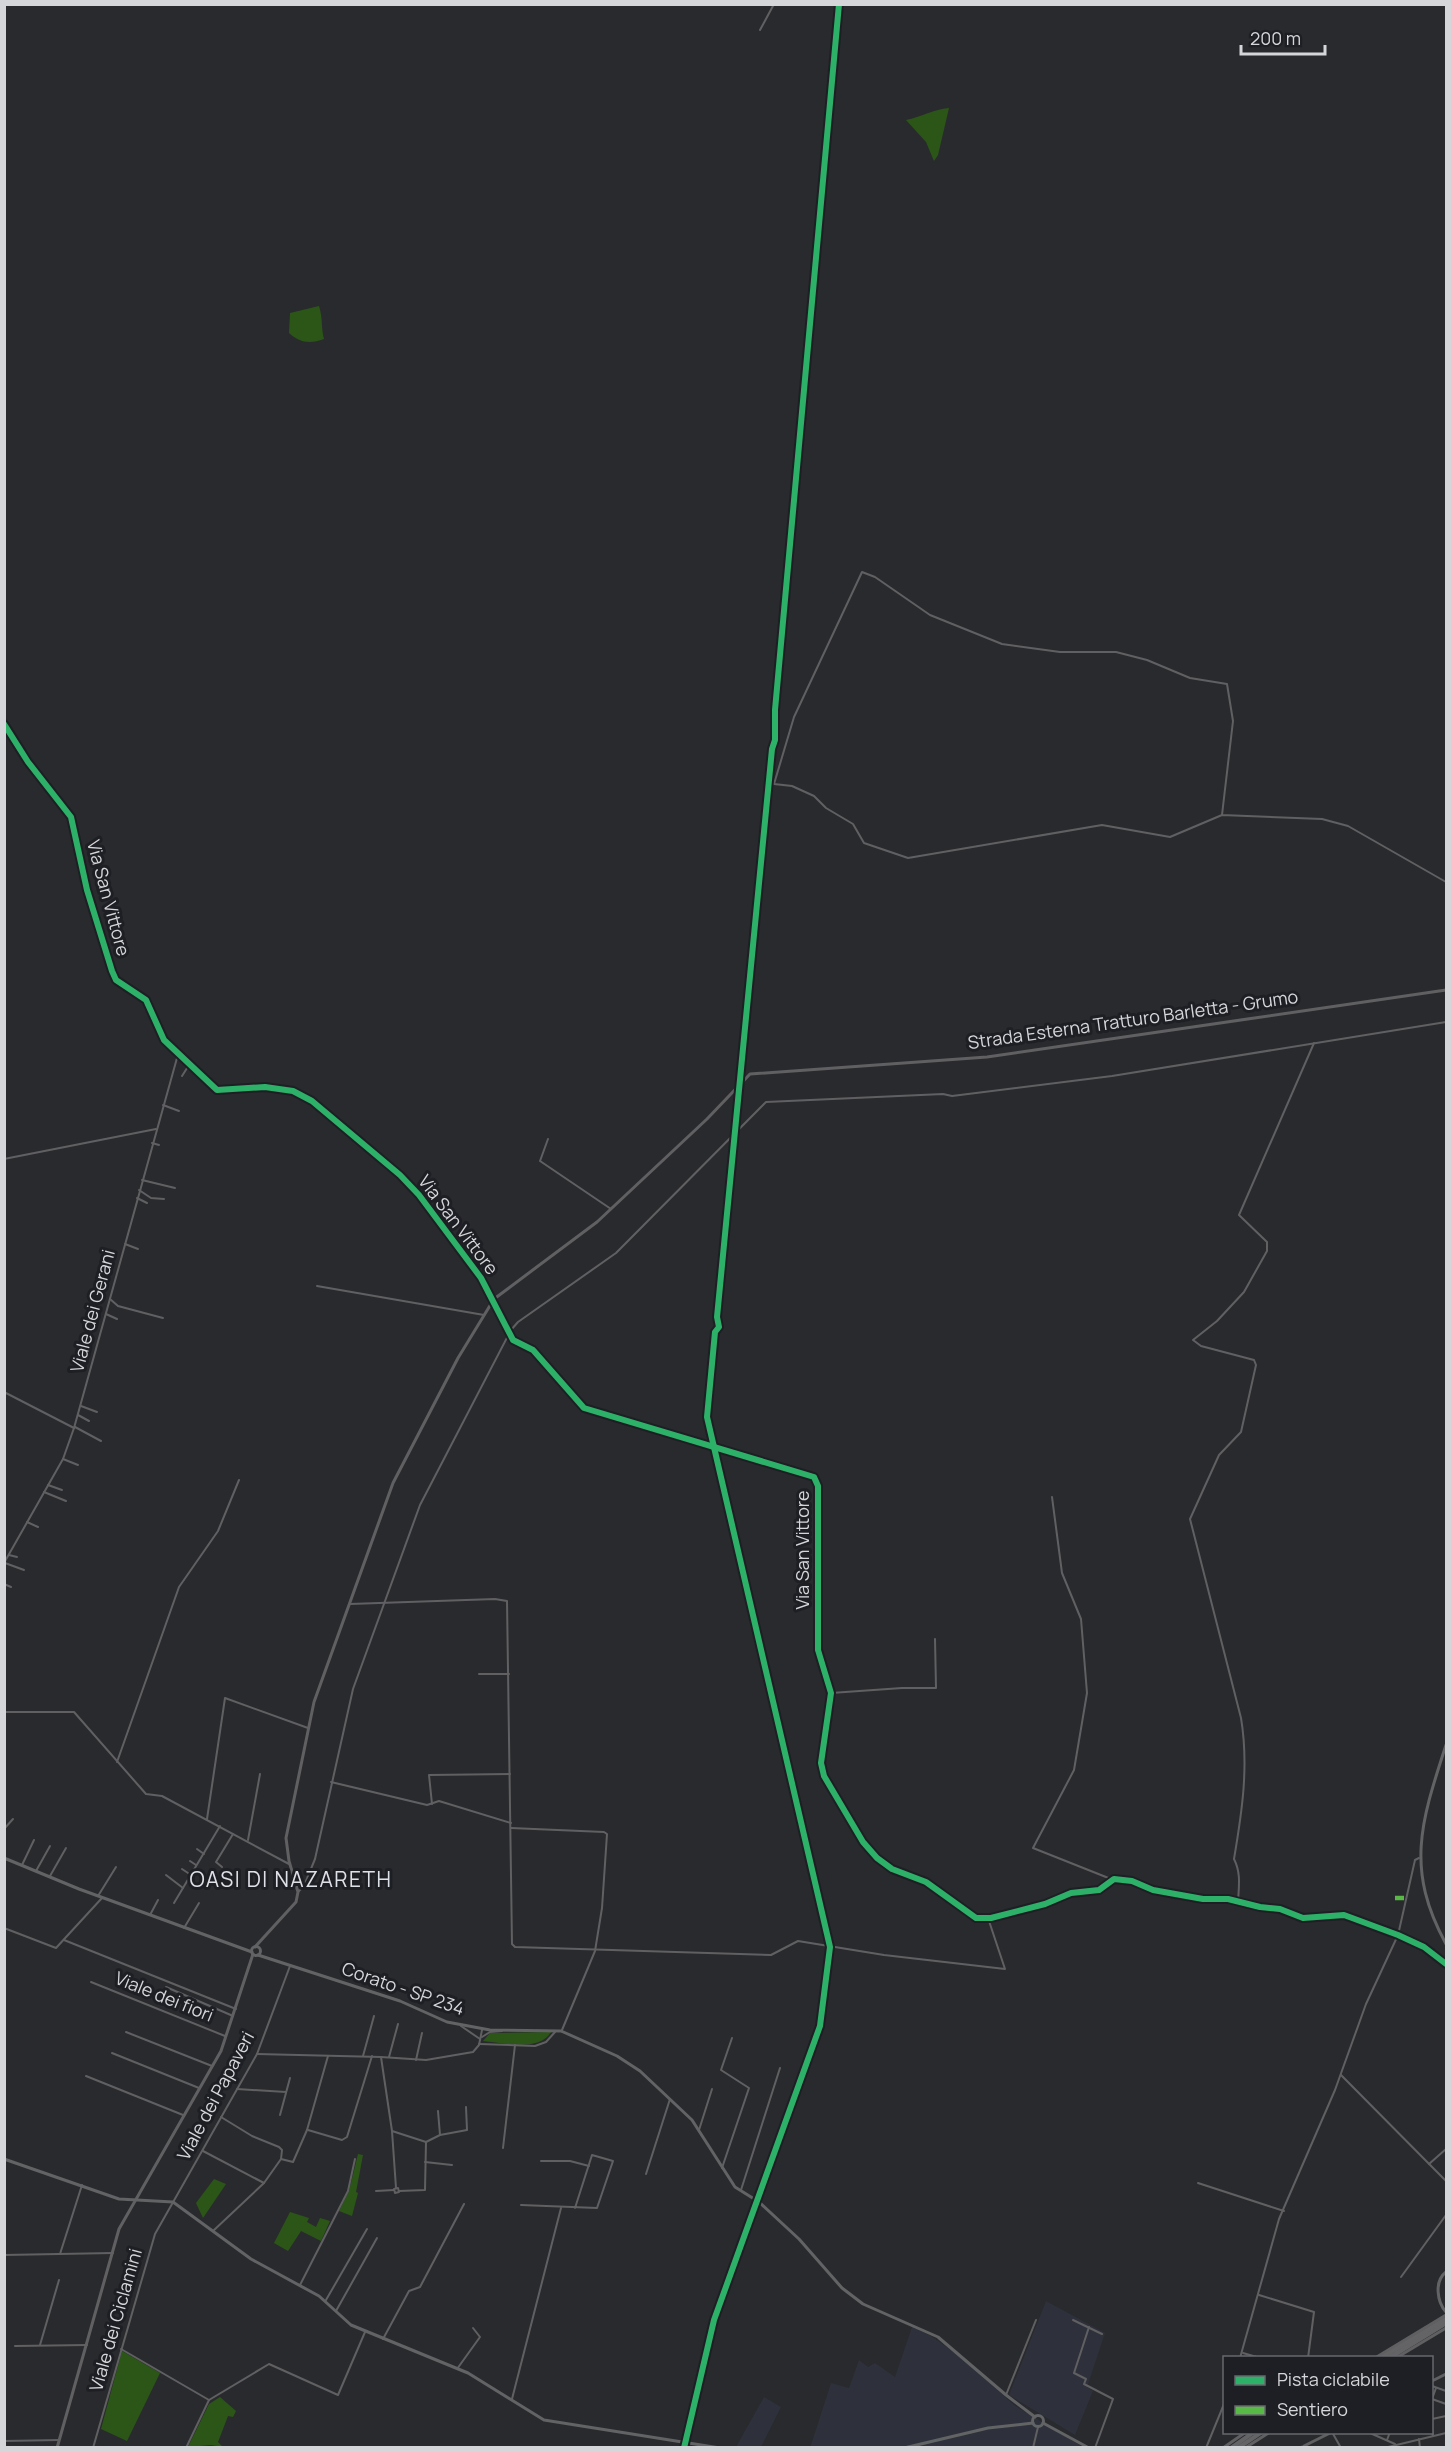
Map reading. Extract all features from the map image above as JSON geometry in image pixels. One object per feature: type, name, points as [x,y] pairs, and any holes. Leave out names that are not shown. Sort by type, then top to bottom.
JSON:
[{"type":"highway","points":[[1384,2356],[1446,2317]]},
{"type":"highway","points":[[1392,2356],[1446,2317]]},
{"type":"highway","points":[[1231,2448],[1252,2434]]},
{"type":"highway","points":[[1238,2448],[1260,2434]]},
{"type":"main road","points":[[1446,1745],[1422,1833],[1419,1858],[1428,1907],[1446,1944]]},
{"type":"main road","name":"Corato - SP 234","points":[[4,1858],[184,1928],[290,1966],[355,1985],[459,2025],[481,2029],[556,2030],[591,2042],[640,2071],[670,2099],[699,2130],[735,2187],[759,2202],[799,2239],[842,2288],[863,2304],[938,2337],[1035,2417]]},
{"type":"main road","points":[[4,2159],[119,2199],[173,2202],[251,2259],[326,2300],[351,2325],[457,2368],[544,2420],[720,2448]]},
{"type":"main road","points":[[1446,2272],[1440,2277],[1438,2285],[1446,2317]]},
{"type":"main road","points":[[1441,2298],[1446,2303]]},
{"type":"main road","points":[[1033,2423],[1035,2417],[1041,2417],[1043,2423],[1089,2448]]},
{"type":"main road","points":[[904,2448],[988,2428],[1033,2423],[1038,2427],[1043,2423]]},
{"type":"street","points":[[760,30],[774,4]]},
{"type":"street","points":[[1222,815],[1233,721],[1227,684],[1190,678],[1147,660],[1116,652],[1060,652],[1002,644],[930,615],[875,577],[862,572],[794,717],[774,784],[792,786],[814,796],[826,808],[853,824],[864,843],[908,858],[1102,825],[1170,837],[1222,815],[1322,819],[1348,826],[1446,882]]},
{"type":"street","name":"Via San Vittore","points":[[4,724],[28,762],[71,817],[87,890],[112,971],[117,980],[146,1000],[159,1033],[189,1065],[217,1090],[278,1088],[293,1091],[312,1101],[400,1174],[413,1188],[494,1299],[513,1340],[533,1350],[584,1408],[814,1477],[818,1486],[818,1650],[831,1693],[821,1763],[824,1776],[863,1842],[877,1858],[892,1869],[926,1882],[976,1918],[988,1918]]},
{"type":"street","name":"Strada Esterna Tratturo Barletta - Grumo","points":[[298,1892],[290,1865],[286,1838],[315,1702],[393,1483],[458,1358],[494,1299],[610,1209],[707,1119],[750,1074],[987,1057],[1446,990]]},
{"type":"street","points":[[57,2448],[119,2229],[133,2200],[212,2066],[226,2036],[255,1952],[296,1902],[298,1892],[304,1886],[315,1859],[353,1689],[420,1505],[518,1322],[616,1253],[766,1102],[943,1094],[952,1096],[1112,1076],[1446,1022]]},
{"type":"street","points":[[1238,1902],[1238,1865],[1234,1859],[1246,1770],[1245,1743],[1241,1718],[1190,1519],[1214,1464],[1241,1432],[1256,1365],[1254,1360],[1202,1346],[1193,1340],[1217,1321],[1244,1292],[1267,1251],[1267,1242],[1239,1215],[1314,1043]]},
{"type":"street","name":"Viale dei Gerani","points":[[5,1563],[63,1459],[75,1427],[152,1143],[177,1058],[180,1056]]},
{"type":"street","points":[[182,1076],[189,1065]]},
{"type":"street","points":[[163,1105],[179,1111]]},
{"type":"street","points":[[4,1159],[156,1129]]},
{"type":"street","points":[[548,1139],[540,1161],[610,1209]]},
{"type":"street","points":[[152,1143],[159,1145]]},
{"type":"street","points":[[142,1180],[175,1188]]},
{"type":"street","points":[[139,1190],[151,1198],[164,1199]]},
{"type":"street","points":[[137,1198],[147,1203]]},
{"type":"street","points":[[125,1244],[138,1249]]},
{"type":"street","points":[[317,1286],[484,1315]]},
{"type":"street","points":[[110,1299],[118,1306],[163,1318]]},
{"type":"street","points":[[106,1314],[117,1319]]},
{"type":"street","points":[[4,1392],[101,1441]]},
{"type":"street","points":[[81,1406],[97,1412]]},
{"type":"street","points":[[78,1415],[89,1420]]},
{"type":"street","points":[[63,1459],[78,1466]]},
{"type":"street","points":[[117,1762],[179,1587],[218,1531],[239,1480]]},
{"type":"street","points":[[48,1485],[62,1490]]},
{"type":"street","points":[[44,1492],[66,1501]]},
{"type":"street","points":[[1052,1497],[1062,1573],[1081,1619],[1087,1693],[1074,1770],[1033,1848],[1107,1879],[1132,1881],[1154,1890],[1280,1909],[1310,1919],[1344,1915],[1424,1947],[1446,1964]]},
{"type":"street","points":[[27,1522],[38,1527]]},
{"type":"street","points":[[9,1555],[17,1557]]},
{"type":"street","points":[[5,1563],[24,1570]]},
{"type":"street","points":[[4,1584],[11,1587]]},
{"type":"street","points":[[350,1604],[386,1601],[505,1599],[508,1604],[512,1944],[515,1947],[771,1955],[798,1941],[884,1955],[1005,1969],[988,1918],[1045,1904],[1071,1893],[1099,1890],[1114,1879]]},
{"type":"street","points":[[831,1693],[936,1688],[935,1639]]},
{"type":"street","points":[[479,1674],[509,1674]]},
{"type":"street","points":[[207,1820],[225,1698],[308,1728]]},
{"type":"street","points":[[4,1712],[75,1712],[146,1794],[162,1796],[248,1840],[290,1865]]},
{"type":"street","points":[[248,1840],[252,1832],[260,1774]]},
{"type":"street","points":[[432,1804],[429,1774],[511,1774]]},
{"type":"street","points":[[331,1782],[427,1805],[439,1802],[511,1823]]},
{"type":"street","points":[[4,1828],[13,1819]]},
{"type":"street","points":[[174,1903],[220,1826]]},
{"type":"street","points":[[511,1828],[606,1833],[602,1908],[595,1951],[561,2031]]},
{"type":"street","points":[[222,1867],[216,1862],[233,1834]]},
{"type":"street","points":[[22,1865],[34,1840]]},
{"type":"street","points":[[36,1870],[50,1846]]},
{"type":"street","points":[[50,1876],[66,1848]]},
{"type":"street","points":[[197,1849],[204,1854]]},
{"type":"street","points":[[1241,2356],[1284,2211],[1341,2075],[1366,2004],[1398,1935],[1415,1860],[1419,1858]]},
{"type":"street","points":[[190,1861],[196,1865]]},
{"type":"street","points":[[4,1928],[56,1948],[100,1897],[116,1867]]},
{"type":"street","points":[[182,1869],[190,1875]]},
{"type":"street","points":[[166,1875],[183,1888]]},
{"type":"street","points":[[150,1915],[158,1900]]},
{"type":"street","points":[[184,1928],[199,1903]]},
{"type":"street","points":[[64,1940],[236,2009]]},
{"type":"street","name":"Viale dei Papaveri","points":[[173,2202],[257,2054],[290,1966]]},
{"type":"street","name":"Viale dei fiori","points":[[91,1982],[226,2036]]},
{"type":"street","points":[[166,1988],[233,2016]]},
{"type":"street","points":[[363,2056],[374,2016]]},
{"type":"street","points":[[389,2057],[398,2024]]},
{"type":"street","points":[[459,2025],[480,2039]]},
{"type":"street","points":[[257,2054],[381,2056],[416,2060],[473,2052],[480,2044],[481,2029]]},
{"type":"street","points":[[480,2039],[490,2032],[505,2030]]},
{"type":"street","points":[[480,2044],[542,2045],[556,2030]]},
{"type":"street","points":[[126,2032],[212,2066]]},
{"type":"street","points":[[416,2060],[422,2033]]},
{"type":"street","points":[[722,2168],[749,2088],[722,2070],[732,2038]]},
{"type":"street","points":[[503,2148],[515,2045]]},
{"type":"street","points":[[112,2053],[199,2088]]},
{"type":"street","points":[[281,2159],[293,2162],[307,2130],[328,2056]]},
{"type":"street","points":[[307,2130],[342,2140],[347,2137],[372,2056]]},
{"type":"street","points":[[381,2056],[392,2131],[396,2193],[425,2190],[426,2142]]},
{"type":"street","points":[[741,2190],[780,2068]]},
{"type":"street","points":[[1341,2075],[1446,2181]]},
{"type":"street","points":[[86,2076],[183,2115]]},
{"type":"street","points":[[280,2115],[290,2078]]},
{"type":"street","points":[[237,2089],[286,2092]]},
{"type":"street","points":[[699,2130],[712,2089]]},
{"type":"street","points":[[646,2174],[670,2099]]},
{"type":"street","points":[[392,2131],[426,2142],[440,2135],[467,2130],[466,2107]]},
{"type":"street","points":[[438,2111],[440,2135]]},
{"type":"street","points":[[212,2231],[264,2183],[281,2159],[282,2150],[252,2136],[221,2117]]},
{"type":"street","points":[[1429,2164],[1446,2149]]},
{"type":"street","points":[[202,2151],[264,2183]]},
{"type":"street","points":[[521,2205],[561,2208],[575,2208],[597,2208],[613,2161],[592,2155],[575,2208]]},
{"type":"street","points":[[300,2285],[348,2191],[355,2159]]},
{"type":"street","points":[[542,2161],[570,2161],[589,2166]]},
{"type":"street","points":[[425,2162],[452,2165]]},
{"type":"street","points":[[1198,2183],[1284,2211]]},
{"type":"street","points":[[59,2254],[82,2186]]},
{"type":"street","points":[[376,2191],[395,2189]]},
{"type":"street","name":"Viale dei Ciclamini","points":[[93,2448],[147,2255],[173,2202]]},
{"type":"street","points":[[383,2339],[409,2291],[420,2287],[464,2204]]},
{"type":"street","points":[[512,2399],[561,2208]]},
{"type":"street","points":[[1401,2277],[1446,2215]]},
{"type":"street","points":[[326,2300],[367,2229]]},
{"type":"street","points":[[336,2311],[377,2238]]},
{"type":"street","points":[[4,2255],[113,2253]]},
{"type":"street","points":[[40,2345],[58,2280]]},
{"type":"street","points":[[1259,2295],[1314,2312],[1308,2356]]},
{"type":"street","points":[[1439,2319],[1443,2308]]},
{"type":"street","points":[[1378,2356],[1446,2317]]},
{"type":"street","points":[[1006,2395],[1036,2320]]},
{"type":"street","points":[[1073,2320],[1102,2334]]},
{"type":"street","points":[[1089,2327],[1074,2373],[1086,2379],[1084,2384],[1113,2399],[1095,2448]]},
{"type":"street","points":[[457,2368],[480,2337],[473,2328]]},
{"type":"street","points":[[1399,2356],[1446,2329]]},
{"type":"street","points":[[186,2448],[209,2400],[269,2364],[338,2395],[365,2332]]},
{"type":"street","points":[[15,2346],[87,2345]]},
{"type":"street","points":[[122,2349],[209,2400]]},
{"type":"street","points":[[1242,2352],[1254,2356]]},
{"type":"street","points":[[1433,2387],[1446,2391]]},
{"type":"street","points":[[1433,2396],[1436,2388]]},
{"type":"street","points":[[1206,2448],[1223,2406]]},
{"type":"street","points":[[1033,2448],[1038,2427]]},
{"type":"street","points":[[1383,2448],[1446,2433]]},
{"type":"street","points":[[1222,2448],[1244,2434]]},
{"type":"street","points":[[1245,2448],[1268,2434]]},
{"type":"street","points":[[1303,2447],[1330,2434]]},
{"type":"street","points":[[1333,2434],[1341,2448]]},
{"type":"street","points":[[1372,2434],[1395,2444]]},
{"type":"street","points":[[1387,2440],[1390,2434]]},
{"type":"street","points":[[1420,2448],[1422,2434]]},
{"type":"street","points":[[4,2441],[59,2440]]},
{"type":"street","points":[[1303,2447],[1311,2448],[1316,2441]]},
{"type":"shaded area","points":[[1046,2301],[1105,2333],[1087,2387],[1093,2391],[1075,2435],[1009,2395]]},
{"type":"shaded area","points":[[912,2327],[931,2336],[958,2355],[1014,2405],[1083,2447],[810,2448],[831,2383],[849,2388],[859,2360],[868,2367],[875,2363],[895,2377]]},
{"type":"shaded area","points":[[764,2397],[781,2407],[761,2447],[736,2447]]},
{"type":"green space","points":[[949,108],[938,155],[934,161],[926,142],[906,120]]},
{"type":"green space","points":[[319,306],[324,339],[305,342],[289,333],[290,313]]},
{"type":"green space","points":[[551,2032],[538,2042],[530,2044],[483,2041],[490,2033]]},
{"type":"green space","points":[[358,2154],[363,2155],[356,2192],[358,2193],[352,2216],[339,2211],[349,2191]]},
{"type":"green space","points":[[214,2179],[226,2184],[203,2218],[196,2203]]},
{"type":"green space","points":[[290,2212],[309,2218],[307,2222],[316,2227],[320,2218],[330,2221],[321,2241],[301,2231],[288,2251],[274,2243]]},
{"type":"green space","points":[[122,2351],[160,2373],[127,2441],[101,2429]]},
{"type":"green space","points":[[220,2397],[236,2411],[233,2417],[228,2416],[218,2442],[223,2447],[211,2445],[188,2447],[209,2404]]},
{"type":"marked path","points":[[1395,1898],[1406,1898]]},
{"type":"cycle path","points":[[684,2448],[714,2320],[820,2026],[830,1947],[707,1417],[715,1332],[719,1327],[717,1317],[772,749],[775,740],[775,710],[839,4]]},
{"type":"cycle path","points":[[4,724],[28,762],[71,817],[87,890],[116,980],[146,1000],[164,1040],[217,1090],[265,1087],[293,1091],[312,1101],[400,1175],[419,1195],[481,1278],[513,1340],[533,1350],[584,1408],[814,1477],[818,1486],[818,1650],[831,1693],[821,1763],[824,1776],[863,1842],[877,1858],[892,1869],[926,1882],[976,1918],[991,1918],[1045,1904],[1071,1893],[1099,1890],[1114,1879],[1132,1881],[1153,1890],[1203,1899],[1228,1899],[1260,1907],[1280,1909],[1303,1918],[1344,1915],[1424,1947],[1446,1964]]},
{"type":"district","name":"OASI DI NAZARETH","points":[[291,1880]]}]
